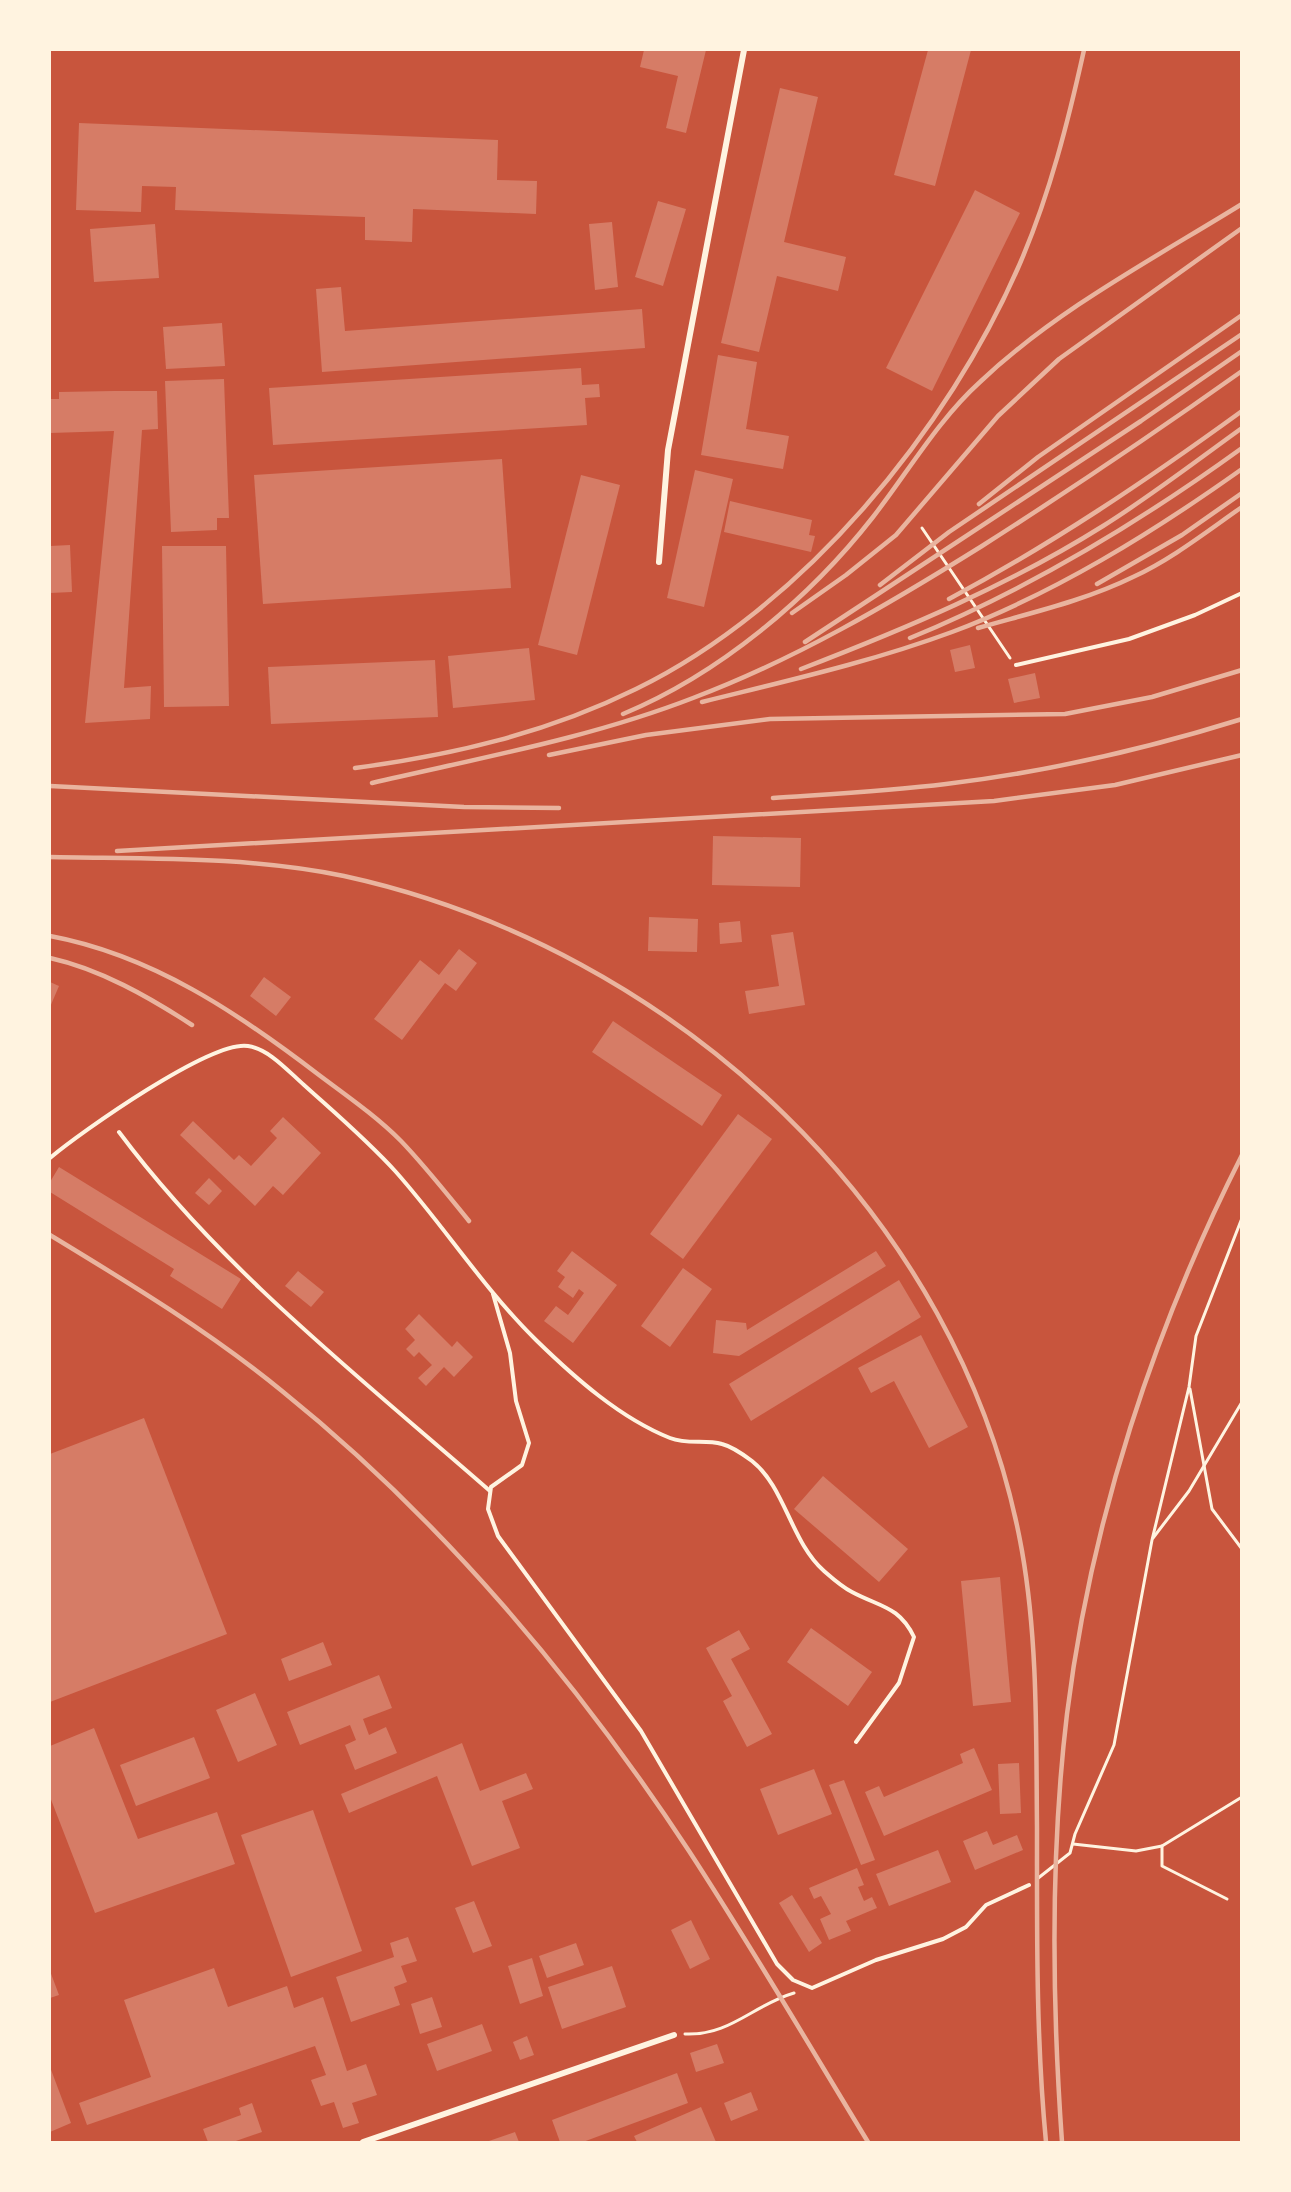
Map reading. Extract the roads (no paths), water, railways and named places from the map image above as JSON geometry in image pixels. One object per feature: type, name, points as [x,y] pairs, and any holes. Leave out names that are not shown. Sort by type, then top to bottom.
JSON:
[{"type":"street","points":[[659,562],[668,450],[744,50]]},
{"type":"street","points":[[363,2142],[674,2035]]},
{"type":"lane","points":[[1016,665],[1129,639],[1195,615],[1242,593]]},
{"type":"lane","points":[[50,1158],[94,1124],[206,1058],[235,1045],[257,1048],[270,1056],[373,1148],[492,1290],[555,1358],[628,1416],[682,1443],[722,1444],[753,1462],[773,1489],[801,1544],[821,1568],[849,1591],[888,1607],[906,1619],[914,1637],[899,1683],[856,1742]]},
{"type":"lane","points":[[119,1132],[143,1165],[232,1264],[490,1492]]},
{"type":"lane","points":[[492,1290],[510,1353],[516,1401],[529,1443],[522,1465],[491,1487],[488,1509],[498,1536],[641,1731],[777,1964],[793,1980],[812,1988],[876,1960],[943,1939],[966,1927],[986,1905],[1029,1885]]},
{"type":"railway","points":[[355,768],[392,763],[499,740],[568,718],[636,689],[697,654],[756,612],[812,563],[864,508],[911,449],[954,388],[991,325],[1021,261],[1041,209],[1065,130],[1084,50]]},
{"type":"railway","points":[[623,714],[694,678],[727,656],[791,605],[848,547],[873,517],[950,413],[1009,356],[1106,287],[1242,204]]},
{"type":"railway","points":[[792,613],[846,575],[896,535],[998,416],[1059,359],[1242,228]]},
{"type":"railway","points":[[979,504],[1038,457],[1242,315]]},
{"type":"railway","points":[[880,585],[949,532],[1242,334]]},
{"type":"railway","points":[[805,642],[1141,421],[1242,351]]},
{"type":"railway","points":[[372,783],[614,725],[693,698],[769,666],[877,609],[982,546],[1048,504],[1242,371]]},
{"type":"railway","points":[[949,599],[1025,556],[1098,510],[1171,462],[1242,411]]},
{"type":"railway","points":[[801,669],[956,605],[1031,568],[1121,515],[1242,428]]},
{"type":"railway","points":[[910,638],[997,598],[1081,553],[1163,503],[1242,448]]},
{"type":"railway","points":[[702,702],[891,653],[990,616],[1102,560],[1173,516],[1242,469]]},
{"type":"railway","points":[[1097,584],[1182,535],[1242,493]]},
{"type":"railway","points":[[978,628],[1076,600],[1133,577],[1175,554],[1242,507]]},
{"type":"railway","points":[[549,755],[646,735],[770,719],[1065,714],[1152,697],[1242,670]]},
{"type":"railway","points":[[773,798],[925,786],[1021,773],[1133,750],[1242,719]]},
{"type":"railway","points":[[117,851],[994,801],[1115,785],[1242,755]]},
{"type":"railway","points":[[50,786],[464,807],[559,808]]},
{"type":"railway","points":[[50,857],[197,860],[271,865],[344,876],[465,912],[581,964],[688,1032],[784,1114],[868,1208],[937,1313],[989,1428],[1022,1551],[1034,1654],[1038,1985],[1040,2064],[1046,2142]]},
{"type":"railway","points":[[50,936],[88,945],[159,972],[192,989],[257,1030],[351,1099],[401,1141],[469,1221]]},
{"type":"railway","points":[[50,958],[87,969],[124,985],[192,1025]]},
{"type":"railway","points":[[1062,2142],[1056,2035],[1055,1874],[1061,1767],[1078,1641],[1092,1569],[1130,1427],[1181,1288],[1242,1155]]},
{"type":"railway","points":[[50,1235],[198,1328],[282,1391],[340,1440],[397,1493],[503,1605],[601,1726],[689,1851],[868,2142]]}]
